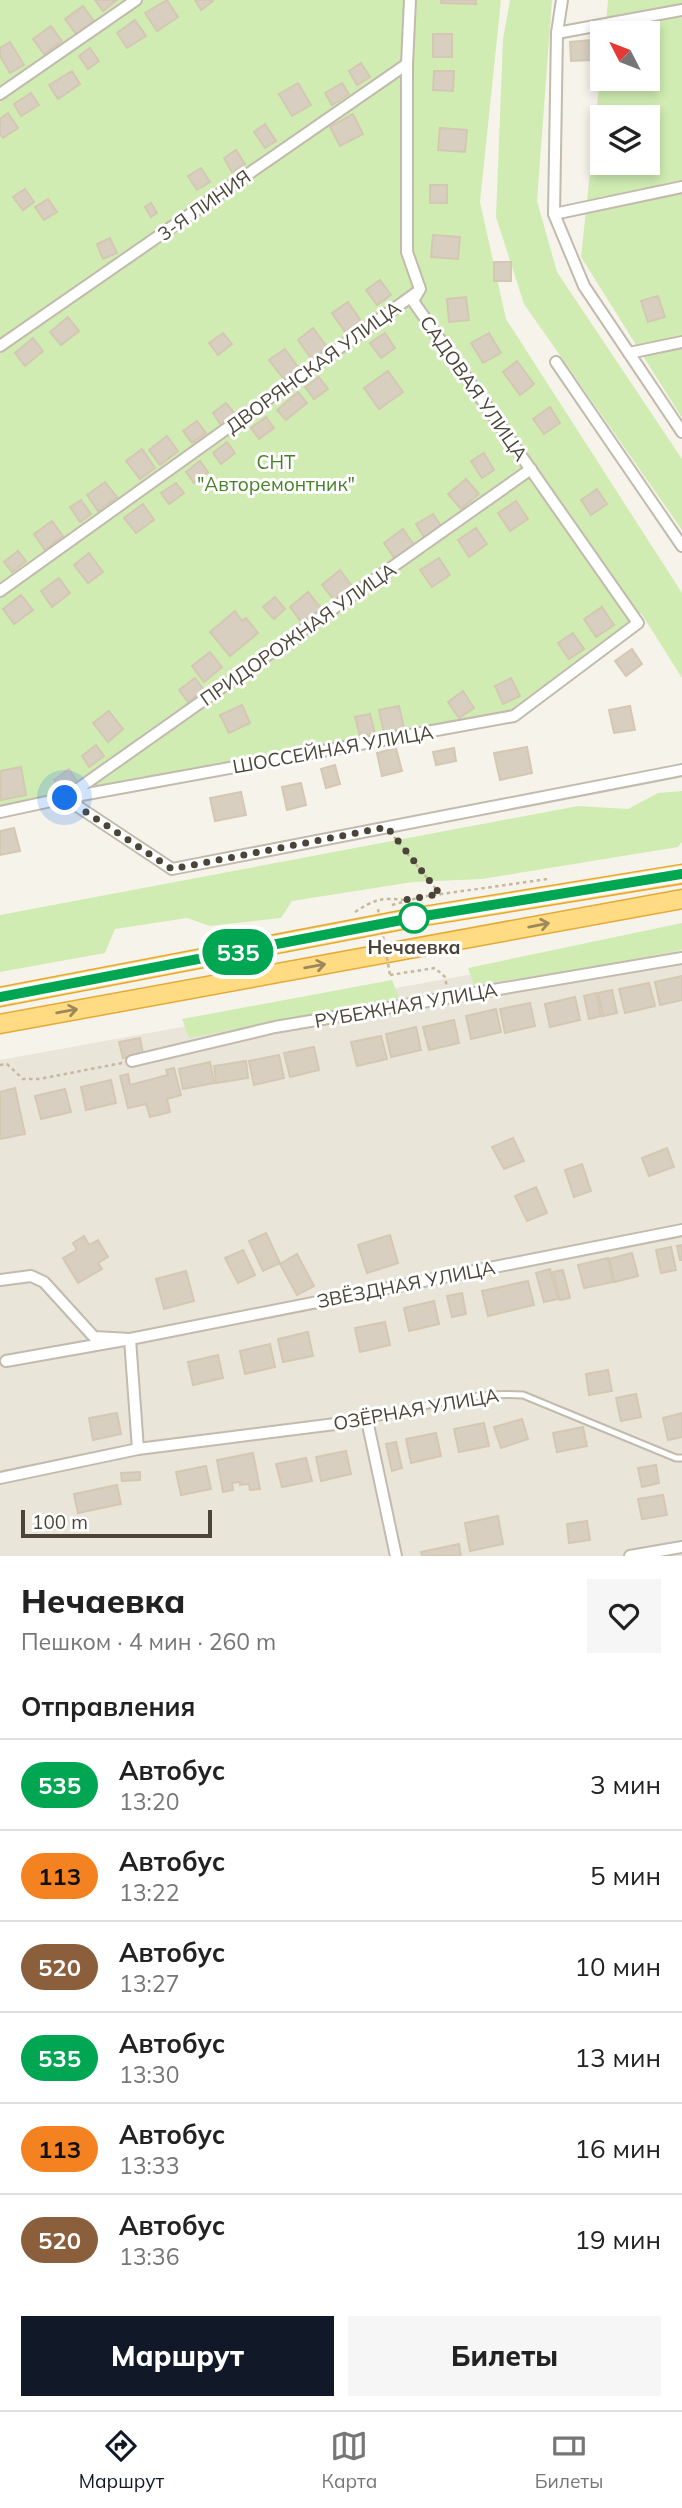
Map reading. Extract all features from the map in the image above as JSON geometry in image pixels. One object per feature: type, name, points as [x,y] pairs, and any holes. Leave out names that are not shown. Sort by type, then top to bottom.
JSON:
[{"type":"highway","points":[[0,997],[412,918],[682,874]]},
{"type":"highway","points":[[0,1024],[682,899]]},
{"type":"street","points":[[0,94],[136,0]]},
{"type":"street","name":"САДОВАЯ УЛИЦА","points":[[410,0],[407,64],[407,252],[420,289],[413,301],[638,623]]},
{"type":"street","points":[[562,0],[557,33],[554,214],[584,286],[682,432]]},
{"type":"street","points":[[557,33],[682,10]]},
{"type":"street","name":"3-Я ЛИНИЯ","points":[[0,346],[407,64]]},
{"type":"street","points":[[554,214],[682,187]]},
{"type":"street","name":"ДВОРЯНСКАЯ УЛИЦА","points":[[0,591],[420,289]]},
{"type":"street","points":[[629,353],[682,342]]},
{"type":"street","points":[[556,362],[682,546]]},
{"type":"street","name":"ПРИДОРОЖНАЯ УЛИЦА","points":[[65,798],[531,469]]},
{"type":"street","name":"ШОССЕЙНАЯ УЛИЦА","points":[[0,812],[514,716],[638,623]]},
{"type":"street","points":[[65,798],[172,869],[682,770]]},
{"type":"street","name":"РУБЕЖНАЯ УЛИЦА","points":[[132,1061],[275,1027],[682,958]]},
{"type":"street","name":"ЗВЁЗДНАЯ УЛИЦА","points":[[6,1361],[682,1230]]},
{"type":"street","name":"ЗВЁЗДНАЯ УЛИЦА","points":[[0,1280],[30,1276],[44,1282],[94,1337],[130,1339]]},
{"type":"street","points":[[130,1339],[138,1449]]},
{"type":"street","points":[[368,1420],[396,1556]]},
{"type":"street","name":"ОЗЁРНАЯ УЛИЦА","points":[[0,1478],[138,1449],[368,1420]]},
{"type":"street","points":[[630,1556],[682,1547]]},
{"type":"lane","name":"ОЗЁРНАЯ УЛИЦА","points":[[368,1420],[471,1396],[498,1393],[523,1395],[676,1458],[682,1458]]},
{"type":"path","points":[[387,827],[440,894]]},
{"type":"path","points":[[394,905],[404,900],[547,879]]},
{"type":"path","points":[[379,909],[390,975],[435,968],[445,977],[449,998]]},
{"type":"path","points":[[0,1065],[7,1064],[23,1079],[39,1079],[132,1061]]},
{"type":"shaded area","points":[[682,936],[682,1556],[0,1556],[0,1060]]},
{"type":"green space","name":"СНТ \"Авторемонтник\"","points":[[0,0],[501,0],[480,202],[506,319],[682,593],[682,678],[641,613],[514,709],[0,805]]},
{"type":"green space","points":[[510,0],[552,0],[537,201],[557,272],[682,459],[682,530],[524,304],[496,217],[503,39]]},
{"type":"green space","points":[[608,0],[682,0],[682,418],[581,257],[590,172],[590,175],[660,175],[660,105],[597,105],[599,91],[660,91],[660,21],[606,21]]},
{"type":"green space","points":[[682,791],[682,842],[678,847],[482,879],[413,882],[292,901],[281,918],[210,926],[187,918],[115,929],[105,953],[0,972],[0,915],[578,806],[628,809],[658,793]]},
{"type":"green space","points":[[682,923],[682,949],[677,951],[597,967],[474,985],[468,968]]},
{"type":"green space","points":[[392,980],[399,998],[189,1038],[182,1019]]},
{"type":"building","points":[[95,0],[117,0],[103,11]]},
{"type":"building","points":[[167,0],[178,17],[157,31],[145,13]]},
{"type":"building","points":[[195,0],[212,0],[213,1],[201,10]]},
{"type":"building","points":[[441,0],[476,0],[476,4],[441,3]]},
{"type":"building","points":[[83,6],[94,21],[76,34],[65,19]]},
{"type":"building","points":[[135,20],[146,36],[127,48],[117,33]]},
{"type":"building","points":[[51,26],[62,41],[44,54],[33,39]]},
{"type":"building","points":[[433,34],[452,34],[452,57],[433,57]]},
{"type":"building","points":[[590,40],[590,60],[571,61],[570,42]]},
{"type":"building","points":[[10,42],[24,65],[10,73],[0,56],[0,48]]},
{"type":"building","points":[[90,48],[99,61],[88,69],[79,56]]},
{"type":"building","points":[[361,63],[370,77],[357,85],[349,71]]},
{"type":"building","points":[[72,71],[80,84],[58,99],[49,85]]},
{"type":"building","points":[[434,71],[454,71],[453,91],[433,90]]},
{"type":"building","points":[[298,83],[311,105],[292,116],[279,94]]},
{"type":"building","points":[[342,83],[349,94],[332,105],[325,93]]},
{"type":"building","points":[[31,93],[39,105],[21,116],[14,104]]},
{"type":"building","points":[[8,113],[18,128],[3,138],[0,134],[0,119]]},
{"type":"building","points":[[353,114],[363,134],[340,146],[330,127]]},
{"type":"building","points":[[265,124],[276,141],[265,148],[254,132]]},
{"type":"building","points":[[440,128],[467,130],[465,152],[438,150]]},
{"type":"building","points":[[236,150],[245,164],[232,172],[224,158]]},
{"type":"building","points":[[201,168],[210,182],[197,190],[188,176]]},
{"type":"building","points":[[430,185],[447,185],[447,203],[430,203]]},
{"type":"building","points":[[25,189],[34,202],[23,210],[13,197]]},
{"type":"building","points":[[48,199],[57,212],[44,220],[35,207]]},
{"type":"building","points":[[151,203],[157,213],[151,217],[145,207]]},
{"type":"building","points":[[433,235],[460,237],[458,259],[431,257]]},
{"type":"building","points":[[110,238],[117,253],[103,259],[97,244]]},
{"type":"building","points":[[494,262],[511,262],[511,281],[494,281]]},
{"type":"building","points":[[380,280],[391,295],[377,305],[366,290]]},
{"type":"building","points":[[658,296],[665,317],[648,322],[641,301]]},
{"type":"building","points":[[466,297],[469,320],[449,322],[447,299]]},
{"type":"building","points":[[348,302],[361,321],[345,332],[332,313]]},
{"type":"building","points":[[68,317],[79,331],[61,345],[50,332]]},
{"type":"building","points":[[313,328],[327,347],[311,358],[298,340]]},
{"type":"building","points":[[223,333],[232,344],[218,355],[209,343]]},
{"type":"building","points":[[385,333],[395,348],[381,358],[370,343]]},
{"type":"building","points":[[489,333],[501,353],[483,363],[471,343]]},
{"type":"building","points":[[33,338],[43,351],[25,366],[15,353]]},
{"type":"building","points":[[285,349],[298,367],[283,378],[269,360]]},
{"type":"building","points":[[517,361],[534,384],[520,395],[503,372]]},
{"type":"building","points":[[388,371],[403,392],[379,409],[364,388]]},
{"type":"building","points":[[319,377],[328,389],[314,399],[305,387]]},
{"type":"building","points":[[298,392],[307,403],[286,420],[277,410]]},
{"type":"building","points":[[226,403],[235,414],[221,425],[213,413]]},
{"type":"building","points":[[550,407],[560,423],[544,434],[533,419]]},
{"type":"building","points":[[266,417],[274,428],[259,439],[251,428]]},
{"type":"building","points":[[197,421],[206,433],[192,443],[183,431]]},
{"type":"building","points":[[167,436],[178,451],[160,465],[149,450]]},
{"type":"building","points":[[227,442],[235,453],[221,464],[213,453]]},
{"type":"building","points":[[142,449],[155,468],[140,479],[126,461]]},
{"type":"building","points":[[484,453],[494,470],[482,478],[471,461]]},
{"type":"building","points":[[200,461],[208,472],[194,483],[186,472]]},
{"type":"building","points":[[466,479],[479,494],[461,509],[448,494]]},
{"type":"building","points":[[105,482],[117,497],[98,511],[87,495]]},
{"type":"building","points":[[176,483],[184,493],[169,504],[161,493]]},
{"type":"building","points":[[597,489],[607,504],[591,515],[581,500]]},
{"type":"building","points":[[81,500],[91,514],[80,522],[70,507]]},
{"type":"building","points":[[516,501],[528,519],[510,531],[498,513]]},
{"type":"building","points":[[143,504],[154,520],[136,533],[124,518]]},
{"type":"building","points":[[433,514],[441,526],[424,537],[416,524]]},
{"type":"building","points":[[52,521],[63,536],[45,550],[34,534]]},
{"type":"building","points":[[476,528],[487,544],[469,557],[458,540]]},
{"type":"building","points":[[403,529],[414,545],[395,559],[384,543]]},
{"type":"building","points":[[18,551],[26,561],[12,572],[4,562]]},
{"type":"building","points":[[89,553],[103,572],[88,583],[74,565]]},
{"type":"building","points":[[439,558],[450,575],[432,587],[420,570]]},
{"type":"building","points":[[340,570],[352,586],[334,600],[322,585]]},
{"type":"building","points":[[59,578],[70,593],[52,607],[41,591]]},
{"type":"building","points":[[308,592],[321,608],[302,623],[290,607]]},
{"type":"building","points":[[21,595],[33,610],[14,624],[3,609]]},
{"type":"building","points":[[275,597],[285,609],[274,619],[263,607]]},
{"type":"building","points":[[602,607],[614,625],[596,637],[584,619]]},
{"type":"building","points":[[235,611],[242,621],[246,618],[258,633],[230,656],[210,632]]},
{"type":"building","points":[[573,633],[584,649],[569,659],[558,643]]},
{"type":"building","points":[[632,649],[642,664],[626,676],[615,661]]},
{"type":"building","points":[[210,652],[222,667],[204,682],[192,666]]},
{"type":"building","points":[[195,678],[204,690],[188,702],[179,690]]},
{"type":"building","points":[[511,678],[520,696],[503,704],[495,686]]},
{"type":"building","points":[[463,691],[474,708],[459,718],[448,702]]},
{"type":"building","points":[[242,705],[250,723],[229,733],[220,715]]},
{"type":"building","points":[[399,706],[404,728],[384,733],[379,710]]},
{"type":"building","points":[[630,706],[635,730],[614,733],[609,710]]},
{"type":"building","points":[[109,711],[123,729],[108,742],[93,723]]},
{"type":"building","points":[[370,714],[375,733],[360,736],[355,717]]},
{"type":"building","points":[[96,745],[104,756],[89,767],[82,756]]},
{"type":"building","points":[[527,747],[532,773],[500,780],[494,753]]},
{"type":"building","points":[[396,748],[402,771],[382,776],[377,753]]},
{"type":"building","points":[[454,748],[456,761],[436,765],[433,752]]},
{"type":"building","points":[[335,765],[340,784],[326,788],[321,769]]},
{"type":"building","points":[[21,767],[26,795],[1,800],[0,771]]},
{"type":"building","points":[[69,769],[76,780],[62,790],[54,780]]},
{"type":"building","points":[[301,783],[306,805],[287,810],[282,787]]},
{"type":"building","points":[[241,792],[246,815],[215,821],[210,798]]},
{"type":"building","points":[[14,828],[20,851],[0,855],[0,831]]},
{"type":"building","points":[[682,976],[682,1000],[660,1005],[655,982]]},
{"type":"building","points":[[649,983],[655,1006],[625,1013],[619,989]]},
{"type":"building","points":[[612,990],[617,1013],[603,1016],[598,993]]},
{"type":"building","points":[[596,993],[601,1016],[589,1019],[584,996]]},
{"type":"building","points":[[575,997],[580,1020],[550,1027],[545,1004]]},
{"type":"building","points":[[530,1003],[535,1026],[505,1033],[500,1009]]},
{"type":"building","points":[[496,1009],[501,1032],[471,1039],[466,1016]]},
{"type":"building","points":[[454,1020],[459,1043],[429,1050],[423,1027]]},
{"type":"building","points":[[416,1027],[421,1050],[391,1057],[386,1034]]},
{"type":"building","points":[[381,1036],[387,1059],[357,1066],[351,1042]]},
{"type":"building","points":[[140,1038],[143,1054],[123,1058],[119,1042]]},
{"type":"building","points":[[314,1047],[319,1070],[290,1077],[284,1053]]},
{"type":"building","points":[[279,1055],[284,1078],[254,1085],[249,1061]]},
{"type":"building","points":[[246,1061],[248,1078],[216,1083],[214,1066]]},
{"type":"building","points":[[210,1062],[214,1083],[183,1089],[179,1069]]},
{"type":"building","points":[[174,1068],[181,1095],[167,1099],[170,1112],[150,1117],[146,1104],[128,1108],[120,1076],[128,1074],[130,1085],[168,1075],[166,1070]]},
{"type":"building","points":[[111,1080],[116,1103],[86,1110],[81,1087]]},
{"type":"building","points":[[15,1088],[25,1134],[0,1139],[0,1092]]},
{"type":"building","points":[[65,1089],[71,1112],[41,1119],[35,1096]]},
{"type":"building","points":[[513,1138],[524,1161],[504,1169],[492,1147]]},
{"type":"building","points":[[667,1148],[674,1167],[649,1176],[642,1158]]},
{"type":"building","points":[[582,1164],[591,1191],[574,1197],[565,1170]]},
{"type":"building","points":[[536,1187],[547,1213],[527,1221],[515,1196]]},
{"type":"building","points":[[266,1233],[280,1263],[263,1271],[249,1241]]},
{"type":"building","points":[[390,1235],[398,1263],[367,1273],[358,1245]]},
{"type":"building","points":[[84,1236],[89,1245],[98,1240],[108,1257],[98,1263],[102,1269],[78,1283],[63,1258],[77,1250],[73,1243]]},
{"type":"building","points":[[682,1245],[682,1260],[680,1260],[677,1246]]},
{"type":"building","points":[[671,1247],[676,1270],[661,1273],[656,1250]]},
{"type":"building","points":[[243,1250],[255,1275],[238,1283],[225,1258]]},
{"type":"building","points":[[632,1253],[638,1276],[615,1282],[609,1259]]},
{"type":"building","points":[[297,1254],[314,1286],[297,1295],[280,1264]]},
{"type":"building","points":[[608,1258],[613,1282],[584,1288],[578,1265]]},
{"type":"building","points":[[550,1269],[558,1299],[544,1302],[536,1273]]},
{"type":"building","points":[[563,1270],[570,1298],[560,1300],[553,1272]]},
{"type":"building","points":[[186,1271],[194,1301],[164,1309],[156,1279]]},
{"type":"building","points":[[528,1281],[534,1305],[488,1316],[482,1291]]},
{"type":"building","points":[[462,1293],[466,1314],[452,1317],[447,1296]]},
{"type":"building","points":[[434,1301],[439,1324],[409,1331],[404,1308]]},
{"type":"building","points":[[385,1322],[390,1345],[360,1352],[355,1328]]},
{"type":"building","points":[[308,1332],[313,1356],[283,1362],[278,1339]]},
{"type":"building","points":[[270,1344],[275,1367],[245,1374],[240,1351]]},
{"type":"building","points":[[218,1355],[223,1378],[193,1385],[188,1362]]},
{"type":"building","points":[[608,1370],[612,1391],[589,1395],[586,1374]]},
{"type":"building","points":[[636,1394],[641,1417],[621,1421],[616,1398]]},
{"type":"building","points":[[117,1413],[121,1434],[93,1440],[89,1418]]},
{"type":"building","points":[[682,1413],[682,1437],[668,1440],[663,1418]]},
{"type":"building","points":[[522,1419],[528,1439],[501,1448],[494,1427]]},
{"type":"building","points":[[484,1423],[489,1446],[459,1452],[454,1429]]},
{"type":"building","points":[[583,1427],[587,1446],[557,1452],[553,1433]]},
{"type":"building","points":[[436,1433],[441,1456],[411,1463],[406,1439]]},
{"type":"building","points":[[396,1442],[402,1468],[392,1471],[386,1444]]},
{"type":"building","points":[[346,1451],[351,1474],[321,1481],[316,1457]]},
{"type":"building","points":[[253,1453],[260,1489],[250,1490],[249,1484],[240,1485],[240,1482],[232,1483],[233,1490],[223,1492],[217,1460]]},
{"type":"building","points":[[306,1458],[312,1481],[282,1487],[276,1464]]},
{"type":"building","points":[[656,1465],[659,1483],[642,1487],[638,1468]]},
{"type":"building","points":[[206,1466],[211,1489],[181,1495],[176,1472]]},
{"type":"building","points":[[140,1472],[140,1480],[122,1481],[121,1473]]},
{"type":"building","points":[[117,1485],[121,1504],[78,1513],[74,1494]]},
{"type":"building","points":[[663,1495],[667,1515],[642,1519],[638,1499]]},
{"type":"building","points":[[498,1516],[503,1544],[470,1551],[465,1523]]},
{"type":"building","points":[[587,1521],[590,1540],[569,1543],[567,1524]]},
{"type":"building","points":[[459,1544],[461,1556],[422,1556],[421,1552]]},
{"type":"bus line","name":"535","points":[[0,997],[412,918],[682,874]]},
{"type":"place","name":"Нечаевка","points":[[414,918]]},
{"type":"route","points":[[65,798],[172,869],[387,827],[440,894],[404,900],[414,918]]}]
